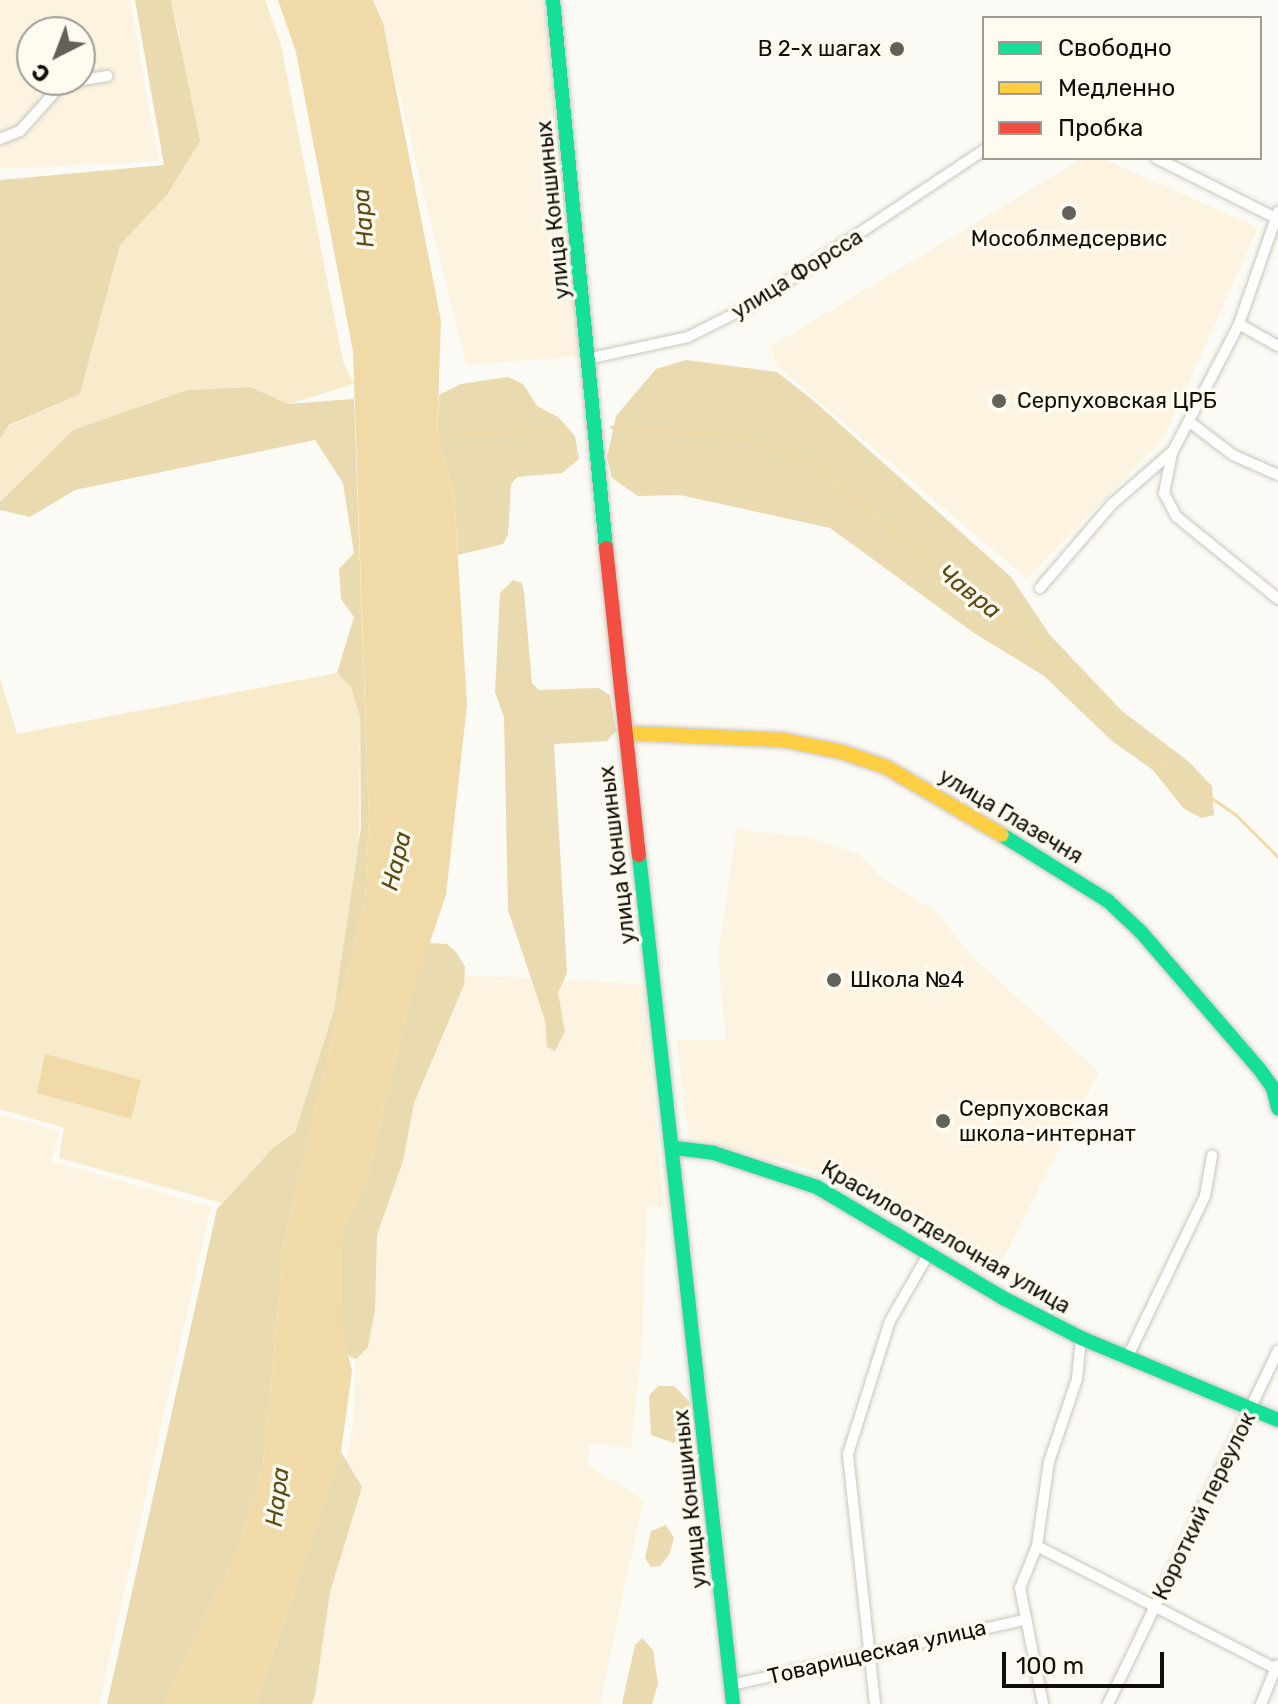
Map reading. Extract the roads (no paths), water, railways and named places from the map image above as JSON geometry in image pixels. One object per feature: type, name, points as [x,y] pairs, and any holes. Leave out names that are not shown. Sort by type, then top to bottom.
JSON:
[{"type":"main road","name":"улица Коншиных","points":[[553,0],[591,358],[625,733],[675,1148],[733,1704]]},
{"type":"main road","name":"улица Глазечня","points":[[625,733],[783,740],[842,752],[886,767],[953,804],[1108,901],[1260,1070],[1273,1088],[1278,1108]]},
{"type":"main road","name":"Красилоотделочная улица","points":[[675,1148],[784,1173],[1081,1338],[1278,1420]]},
{"type":"street","points":[[0,139],[20,131],[63,83],[107,76]]},
{"type":"street","name":"улица Форсса","points":[[591,358],[688,337],[750,306],[982,151]]},
{"type":"street","points":[[1040,588],[1112,504],[1173,451],[1191,423],[1239,324],[1277,216],[1160,160]]},
{"type":"street","points":[[1239,324],[1278,346]]},
{"type":"street","points":[[1191,423],[1233,455],[1278,475]]},
{"type":"street","points":[[1173,451],[1164,493],[1177,517],[1278,599]]},
{"type":"street","points":[[1128,1356],[1205,1196],[1212,1156]]},
{"type":"street","points":[[875,1704],[848,1454],[890,1321],[928,1255]]},
{"type":"street","points":[[1043,1704],[1023,1620],[1020,1588],[1037,1546],[1049,1462],[1077,1379],[1081,1338]]},
{"type":"street","name":"Короткий переулок","points":[[1108,1704],[1278,1351]]},
{"type":"street","points":[[1037,1546],[1155,1609],[1277,1667],[1261,1704]]},
{"type":"street","name":"Товарищеская улица","points":[[731,1685],[870,1657],[1023,1620]]},
{"type":"water","name":"Нара","points":[[278,0],[373,0],[383,23],[441,321],[437,435],[454,494],[467,705],[446,895],[407,1009],[367,1178],[340,1236],[339,1322],[352,1370],[341,1452],[255,1704],[164,1704],[238,1549],[263,1466],[285,1239],[365,901],[369,819],[353,351],[296,52]]},
{"type":"water","points":[[45,1054],[141,1080],[131,1119],[37,1093]]},
{"type":"waterway","name":"Чавра","points":[[611,427],[742,436],[813,464],[978,602],[1039,643],[1095,695],[1135,747],[1235,814],[1278,857]]},
{"type":"waterway","name":"Чавра","points":[[436,435],[564,429]]},
{"type":"place","name":"В 2-х шагах","points":[[897,49]]},
{"type":"place","name":"Мособлмедсервис","points":[[1069,213]]},
{"type":"place","name":"Серпуховская ЦРБ","points":[[999,401]]},
{"type":"place","name":"Школа №4","points":[[834,980]]},
{"type":"place","name":"Серпуховская школа-интернат","points":[[943,1121]]}]
